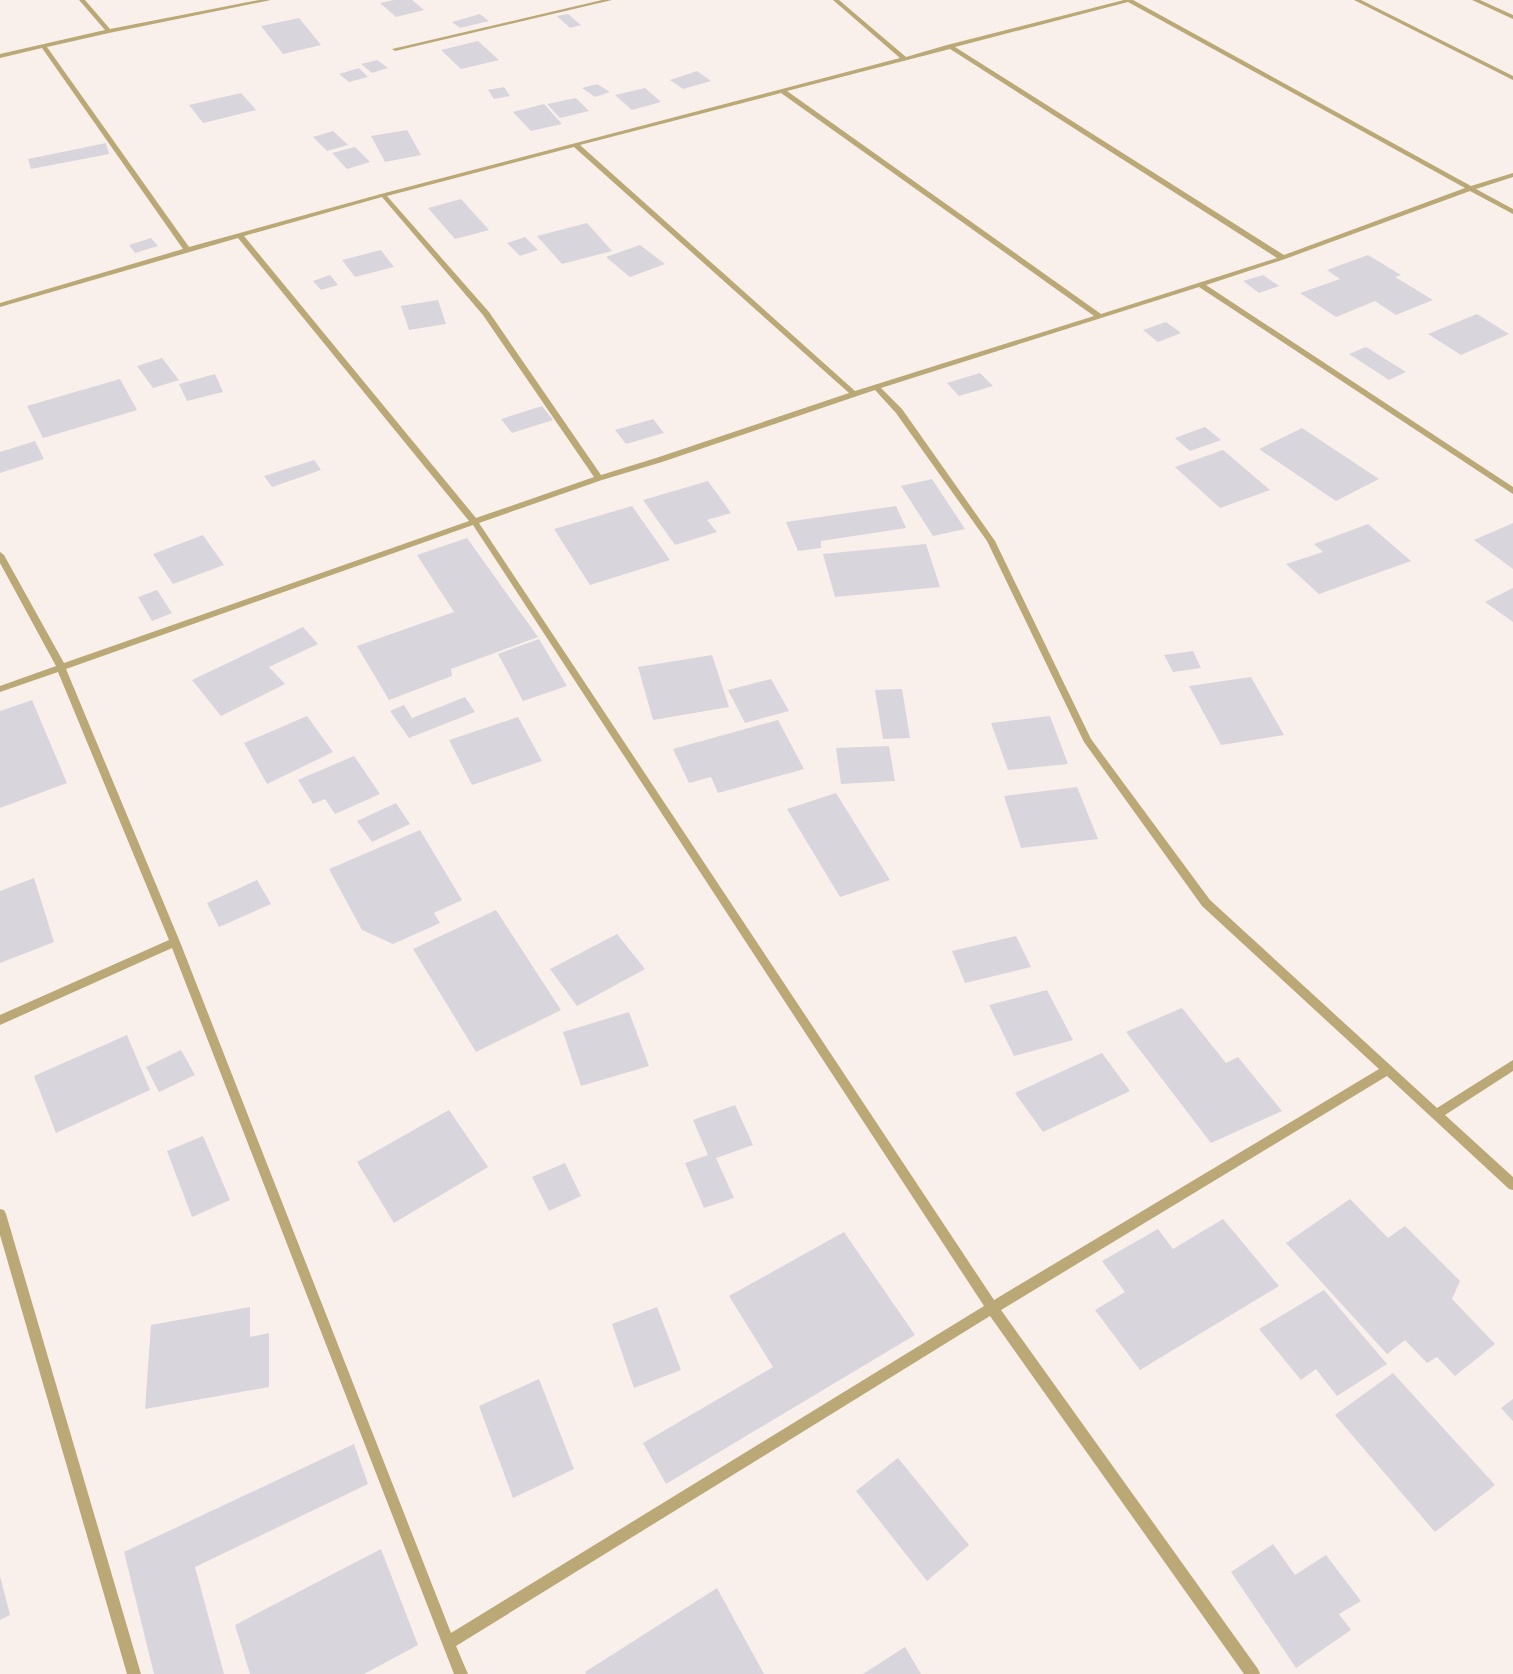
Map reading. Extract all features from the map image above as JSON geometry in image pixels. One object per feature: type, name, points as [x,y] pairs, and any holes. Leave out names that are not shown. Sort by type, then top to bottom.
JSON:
[{"type":"street","points":[[82,0],[109,31]]},
{"type":"street","points":[[0,56],[109,31],[268,0]]},
{"type":"street","points":[[395,49],[609,0]]},
{"type":"street","points":[[836,0],[905,59]]},
{"type":"street","points":[[0,305],[239,235],[383,195],[1129,0],[1513,212]]},
{"type":"street","points":[[1357,0],[1513,78]]},
{"type":"street","points":[[1475,0],[1513,18]]},
{"type":"street","points":[[43,46],[187,250]]},
{"type":"street","points":[[949,46],[1283,258]]},
{"type":"street","points":[[782,91],[1100,317]]},
{"type":"street","points":[[576,144],[854,394]]},
{"type":"street","points":[[0,689],[599,478],[659,460],[854,394],[1283,258],[1471,188],[1513,175]]},
{"type":"street","points":[[383,195],[486,314],[599,478]]},
{"type":"street","points":[[239,235],[474,521],[992,1308],[1253,1674]]},
{"type":"street","points":[[1199,284],[1513,491]]},
{"type":"street","points":[[876,387],[899,411],[991,541],[1087,740],[1206,903],[1513,1185]]},
{"type":"street","points":[[0,555],[61,667],[175,942],[461,1674]]},
{"type":"street","points":[[0,1020],[175,942]]},
{"type":"street","points":[[1436,1114],[1513,1065]]},
{"type":"street","points":[[448,1643],[992,1308],[1387,1070]]},
{"type":"street","points":[[0,1214],[134,1674]]},
{"type":"building","points":[[394,0],[412,0],[424,10],[396,17],[380,3]]},
{"type":"building","points":[[480,14],[489,21],[460,28],[452,22]]},
{"type":"building","points":[[568,14],[581,25],[570,28],[557,16]]},
{"type":"building","points":[[299,18],[321,45],[283,54],[261,26]]},
{"type":"building","points":[[478,41],[499,60],[461,69],[441,50]]},
{"type":"building","points":[[377,60],[388,68],[372,73],[361,64]]},
{"type":"building","points":[[359,68],[368,77],[349,82],[339,74]]},
{"type":"building","points":[[697,71],[711,81],[683,89],[670,80]]},
{"type":"building","points":[[597,84],[610,92],[595,97],[582,88]]},
{"type":"building","points":[[504,87],[510,96],[494,99],[488,90]]},
{"type":"building","points":[[645,88],[661,102],[632,110],[615,95]]},
{"type":"building","points":[[241,93],[256,110],[203,123],[189,105]]},
{"type":"building","points":[[576,98],[589,111],[560,118],[547,104]]},
{"type":"building","points":[[544,104],[562,124],[531,131],[513,112]]},
{"type":"building","points":[[407,130],[421,155],[385,162],[371,136]]},
{"type":"building","points":[[333,131],[348,145],[327,151],[313,137]]},
{"type":"building","points":[[106,143],[109,154],[31,169],[28,159]]},
{"type":"building","points":[[355,147],[370,162],[347,169],[332,153]]},
{"type":"building","points":[[461,199],[489,230],[455,239],[428,208]]},
{"type":"building","points":[[587,223],[612,251],[562,264],[537,236]]},
{"type":"building","points":[[525,237],[538,250],[520,256],[507,243]]},
{"type":"building","points":[[151,238],[158,246],[135,253],[129,245]]},
{"type":"building","points":[[640,245],[665,264],[630,277],[606,257]]},
{"type":"building","points":[[381,250],[394,267],[355,277],[342,260]]},
{"type":"building","points":[[1368,255],[1401,275],[1395,277],[1433,300],[1396,315],[1375,301],[1336,317],[1300,293],[1340,279],[1327,270]]},
{"type":"building","points":[[330,275],[338,285],[321,290],[313,281]]},
{"type":"building","points":[[1263,275],[1279,286],[1259,293],[1243,281]]},
{"type":"building","points":[[438,300],[446,324],[409,330],[401,306]]},
{"type":"building","points":[[1477,314],[1509,334],[1461,355],[1428,334]]},
{"type":"building","points":[[1166,322],[1181,333],[1158,342],[1143,330]]},
{"type":"building","points":[[1366,347],[1406,372],[1389,380],[1349,354]]},
{"type":"building","points":[[162,358],[179,380],[153,388],[137,366]]},
{"type":"building","points":[[980,373],[993,386],[959,396],[947,383]]},
{"type":"building","points":[[215,374],[223,392],[187,401],[179,384]]},
{"type":"building","points":[[120,379],[137,410],[43,438],[27,406]]},
{"type":"building","points":[[542,406],[553,420],[512,433],[501,419]]},
{"type":"building","points":[[653,419],[664,433],[626,444],[615,430]]},
{"type":"building","points":[[1205,427],[1221,440],[1190,451],[1175,438]]},
{"type":"building","points":[[1302,428],[1379,479],[1336,501],[1259,449]]},
{"type":"building","points":[[35,441],[44,459],[0,473],[0,452]]},
{"type":"building","points":[[1223,450],[1270,490],[1220,508],[1175,467]]},
{"type":"building","points":[[314,460],[321,470],[272,487],[264,476]]},
{"type":"building","points":[[932,479],[965,529],[933,536],[901,486]]},
{"type":"building","points":[[708,481],[731,513],[707,520],[717,532],[675,545],[643,500]]},
{"type":"building","points":[[632,506],[670,560],[590,585],[554,529]]},
{"type":"building","points":[[896,506],[906,528],[821,541],[821,548],[798,551],[786,522]]},
{"type":"building","points":[[1513,523],[1513,569],[1474,540]]},
{"type":"building","points":[[1368,524],[1411,561],[1319,594],[1286,564],[1323,552],[1314,544]]},
{"type":"building","points":[[203,535],[224,565],[173,584],[153,554]]},
{"type":"building","points":[[467,538],[538,637],[451,669],[452,676],[389,700],[357,646],[454,612],[417,555]]},
{"type":"building","points":[[926,544],[940,587],[835,597],[823,554]]},
{"type":"building","points":[[1513,588],[1513,622],[1485,602]]},
{"type":"building","points":[[157,590],[172,613],[152,621],[138,597]]},
{"type":"building","points":[[303,627],[318,644],[269,667],[285,684],[221,716],[192,680]]},
{"type":"building","points":[[539,639],[567,686],[523,701],[498,654]]},
{"type":"building","points":[[1193,651],[1201,668],[1173,672],[1164,655]]},
{"type":"building","points":[[712,655],[729,707],[653,720],[638,667]]},
{"type":"building","points":[[1251,677],[1284,735],[1221,745],[1189,686]]},
{"type":"building","points":[[771,679],[789,711],[745,723],[728,690]]},
{"type":"building","points":[[902,689],[910,738],[883,739],[875,690]]},
{"type":"building","points":[[465,697],[475,712],[409,738],[390,711],[404,705],[412,718]]},
{"type":"building","points":[[32,700],[67,783],[0,808],[0,711]]},
{"type":"building","points":[[307,716],[333,752],[267,784],[244,743]]},
{"type":"building","points":[[1050,716],[1068,764],[1008,770],[991,723]]},
{"type":"building","points":[[518,717],[542,761],[472,785],[449,740]]},
{"type":"building","points":[[778,720],[804,769],[718,793],[711,777],[689,783],[673,749]]},
{"type":"building","points":[[889,746],[895,781],[841,784],[836,748]]},
{"type":"building","points":[[354,756],[380,794],[335,814],[325,799],[313,804],[298,780]]},
{"type":"building","points":[[1077,787],[1098,839],[1021,848],[1004,796]]},
{"type":"building","points":[[836,793],[890,880],[840,897],[787,809]]},
{"type":"building","points":[[396,803],[410,824],[372,842],[357,821]]},
{"type":"building","points":[[420,830],[462,900],[434,913],[440,923],[393,944],[362,930],[329,869]]},
{"type":"building","points":[[34,878],[54,942],[0,963],[0,891]]},
{"type":"building","points":[[257,880],[271,904],[219,927],[207,903]]},
{"type":"building","points":[[496,910],[561,1010],[476,1052],[413,949]]},
{"type":"building","points":[[617,934],[645,969],[577,1006],[550,969]]},
{"type":"building","points":[[1016,936],[1031,967],[965,983],[952,951]]},
{"type":"building","points":[[1047,990],[1073,1040],[1014,1056],[989,1005]]},
{"type":"building","points":[[1182,1008],[1226,1063],[1238,1057],[1282,1111],[1211,1143],[1126,1032]]},
{"type":"building","points":[[629,1012],[649,1066],[581,1086],[563,1032]]},
{"type":"building","points":[[127,1035],[150,1090],[56,1133],[34,1076]]},
{"type":"building","points":[[181,1050],[195,1075],[159,1092],[146,1067]]},
{"type":"building","points":[[1102,1053],[1130,1091],[1043,1132],[1015,1093]]},
{"type":"building","points":[[735,1105],[753,1145],[716,1158],[734,1198],[704,1208],[685,1163],[708,1155],[693,1120]]},
{"type":"building","points":[[449,1110],[488,1167],[394,1223],[357,1162]]},
{"type":"building","points":[[203,1136],[230,1200],[192,1217],[167,1151]]},
{"type":"building","points":[[565,1163],[581,1196],[549,1211],[532,1177]]},
{"type":"building","points":[[1350,1199],[1388,1238],[1405,1226],[1460,1281],[1452,1299],[1495,1344],[1455,1376],[1437,1357],[1427,1363],[1405,1340],[1387,1354],[1286,1243]]},
{"type":"building","points":[[1223,1219],[1279,1286],[1140,1370],[1095,1310],[1125,1292],[1102,1261],[1158,1229],[1173,1249]]},
{"type":"building","points":[[844,1232],[915,1335],[666,1484],[643,1443],[773,1367],[729,1296]]},
{"type":"building","points":[[1324,1290],[1387,1364],[1337,1396],[1316,1369],[1301,1380],[1259,1329]]},
{"type":"building","points":[[250,1307],[250,1337],[269,1333],[269,1387],[145,1409],[151,1325]]},
{"type":"building","points":[[657,1307],[681,1370],[634,1388],[612,1324]]},
{"type":"building","points":[[1393,1373],[1495,1485],[1435,1532],[1335,1415]]},
{"type":"building","points":[[539,1379],[574,1469],[513,1498],[479,1406]]},
{"type":"building","points":[[1513,1399],[1513,1421],[1501,1408]]},
{"type":"building","points":[[354,1444],[368,1484],[195,1567],[224,1674],[154,1674],[124,1552]]},
{"type":"building","points":[[898,1458],[969,1545],[927,1581],[856,1491]]},
{"type":"building","points":[[1273,1544],[1295,1575],[1326,1555],[1361,1601],[1339,1614],[1351,1630],[1296,1668],[1231,1572]]},
{"type":"building","points":[[381,1549],[418,1645],[364,1674],[250,1674],[235,1625]]},
{"type":"building","points":[[0,1576],[10,1615],[0,1620]]},
{"type":"building","points":[[717,1588],[764,1674],[586,1674],[585,1672]]},
{"type":"building","points":[[905,1647],[921,1674],[863,1674]]}]
